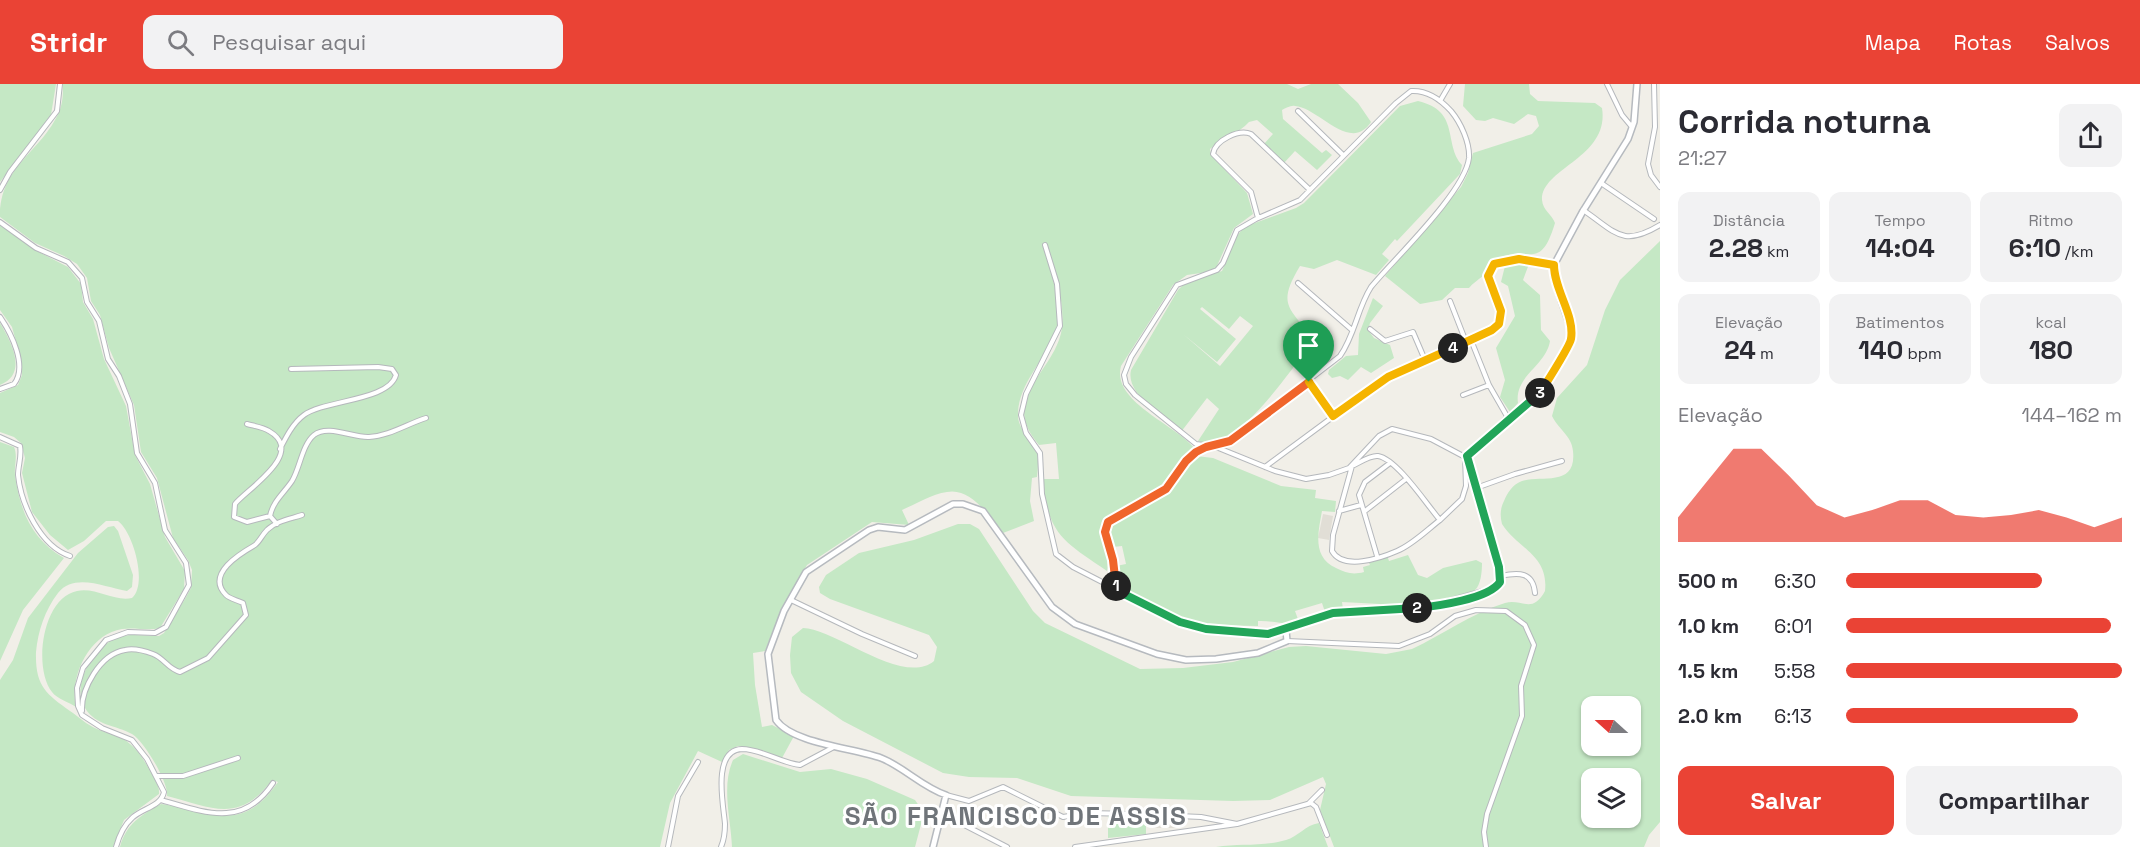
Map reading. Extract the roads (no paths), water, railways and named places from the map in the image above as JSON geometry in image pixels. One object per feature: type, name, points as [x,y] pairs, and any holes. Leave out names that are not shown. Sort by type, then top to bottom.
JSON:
[{"type":"street","points":[[0,190],[10,172],[57,111],[60,84]]},
{"type":"street","points":[[1440,101],[1450,84]]},
{"type":"street","points":[[1606,84],[1622,115],[1633,128]]},
{"type":"street","points":[[1502,576],[1467,460],[1462,454],[1395,428],[1379,436],[1352,466],[1348,478],[1332,546],[1335,556],[1352,562],[1400,550],[1462,500],[1467,460],[1469,452],[1539,393],[1571,342],[1571,329],[1558,291],[1554,265],[1584,210],[1622,152],[1633,128],[1637,84]]},
{"type":"street","points":[[1654,84],[1655,127],[1648,164],[1651,175],[1660,187]]},
{"type":"street","points":[[1118,590],[1113,560],[1105,534],[1106,524],[1118,514],[1166,489],[1196,452],[1232,440],[1341,356],[1359,307],[1371,287],[1451,193],[1466,171],[1469,154],[1462,129],[1453,114],[1440,101],[1423,92],[1409,92],[1291,206],[1258,218],[1235,232],[1225,259],[1217,270],[1177,285],[1131,357],[1125,371],[1125,381],[1132,392],[1197,445],[1206,447]]},
{"type":"street","points":[[1298,111],[1343,155]]},
{"type":"street","points":[[1258,218],[1251,192],[1213,154],[1216,146],[1233,135],[1243,132],[1251,134],[1310,190]]},
{"type":"street","points":[[1601,183],[1653,219]]},
{"type":"street","points":[[1584,210],[1627,238],[1639,237],[1660,225]]},
{"type":"street","points":[[0,222],[36,249],[68,262],[82,278],[87,302],[99,321],[108,359],[119,376],[130,404],[140,461],[154,483],[168,538],[186,563],[189,585],[166,627],[161,632],[115,635],[89,659],[79,677],[78,706],[82,715],[102,728],[132,740],[164,792],[161,800],[133,816],[120,834],[116,847]]},
{"type":"street","points":[[1045,245],[1057,284],[1060,326],[1021,410],[1025,430],[1041,458],[1045,509],[1056,554],[1073,567],[1175,620],[1197,627],[1268,634],[1333,613],[1391,611],[1448,604],[1493,589],[1502,576],[1517,573],[1527,575],[1533,581],[1535,593]]},
{"type":"street","points":[[1265,467],[1380,382],[1495,329],[1501,320],[1501,311],[1489,279],[1492,265],[1501,261],[1519,259],[1554,265]]},
{"type":"street","points":[[1298,282],[1352,330]]},
{"type":"street","points":[[1450,301],[1489,385],[1508,418]]},
{"type":"street","points":[[0,317],[13,342],[20,372],[14,384],[0,388]]},
{"type":"street","points":[[1370,329],[1387,342],[1412,331],[1425,360]]},
{"type":"street","points":[[270,516],[247,522],[235,519],[233,511],[238,501],[273,469],[280,449],[293,426],[304,415],[318,408],[363,397],[390,384],[396,375],[392,369],[365,366],[291,369]]},
{"type":"street","points":[[1309,382],[1333,416]]},
{"type":"street","points":[[1463,395],[1489,385]]},
{"type":"street","points":[[270,516],[274,504],[293,480],[315,434],[331,431],[369,437],[398,430],[426,418]]},
{"type":"street","points":[[247,424],[270,431],[278,439],[280,449]]},
{"type":"street","points":[[0,437],[20,446],[22,460],[19,476],[30,518],[55,547],[70,556]]},
{"type":"street","points":[[1232,440],[1229,447],[1232,453]]},
{"type":"street","points":[[1196,452],[1197,445]]},
{"type":"street","points":[[1212,446],[1265,467],[1306,479],[1329,475],[1376,456],[1390,463],[1407,479],[1440,520]]},
{"type":"street","points":[[1348,478],[1353,470],[1365,461]]},
{"type":"street","points":[[1476,489],[1515,474],[1562,461]]},
{"type":"street","points":[[1377,556],[1359,495],[1363,484],[1390,463]]},
{"type":"street","points":[[1365,512],[1407,479]]},
{"type":"street","points":[[1237,825],[1201,818],[1112,813],[1063,818],[1003,787],[969,801],[946,795],[884,759],[863,752],[832,748],[782,726],[775,715],[768,652],[790,599],[806,572],[866,531],[878,527],[905,530],[951,505],[960,503],[983,512],[1052,607],[1075,624],[1157,654],[1186,660],[1216,659],[1258,653],[1287,641],[1399,646],[1430,634],[1455,616],[1476,609],[1506,611],[1526,625],[1532,637],[1533,649],[1521,686],[1522,716],[1487,814],[1484,832],[1486,847]]},
{"type":"street","points":[[1339,511],[1361,505]]},
{"type":"street","points":[[82,715],[83,697],[92,676],[121,651],[130,649],[155,655],[170,668],[180,672],[208,658],[243,621],[246,612],[243,603],[228,597],[223,591],[221,580],[223,571],[234,557],[256,543],[268,529],[302,515]]},
{"type":"street","points":[[270,516],[277,524]]},
{"type":"street","points":[[790,599],[862,634],[915,656]]},
{"type":"street","points":[[1286,630],[1287,641]]},
{"type":"street","points":[[721,847],[725,827],[720,788],[725,762],[733,752],[742,749],[800,765],[832,748]]},
{"type":"street","points":[[156,776],[183,776],[238,758]]},
{"type":"street","points":[[668,847],[678,796],[698,762]]},
{"type":"street","points":[[161,800],[231,815],[258,801],[273,783]]},
{"type":"street","points":[[1075,847],[1237,825],[1308,803],[1321,791],[1316,806],[1327,835]]},
{"type":"street","points":[[933,847],[946,795]]},
{"type":"street","points":[[1308,803],[1316,806]]},
{"type":"street","points":[[941,813],[1007,847]]},
{"type":"street","points":[[1200,831],[1205,822],[1201,818]]},
{"type":"district","name":"SÃO FRANCISCO DE ASSIS","points":[[1016,816]]}]
